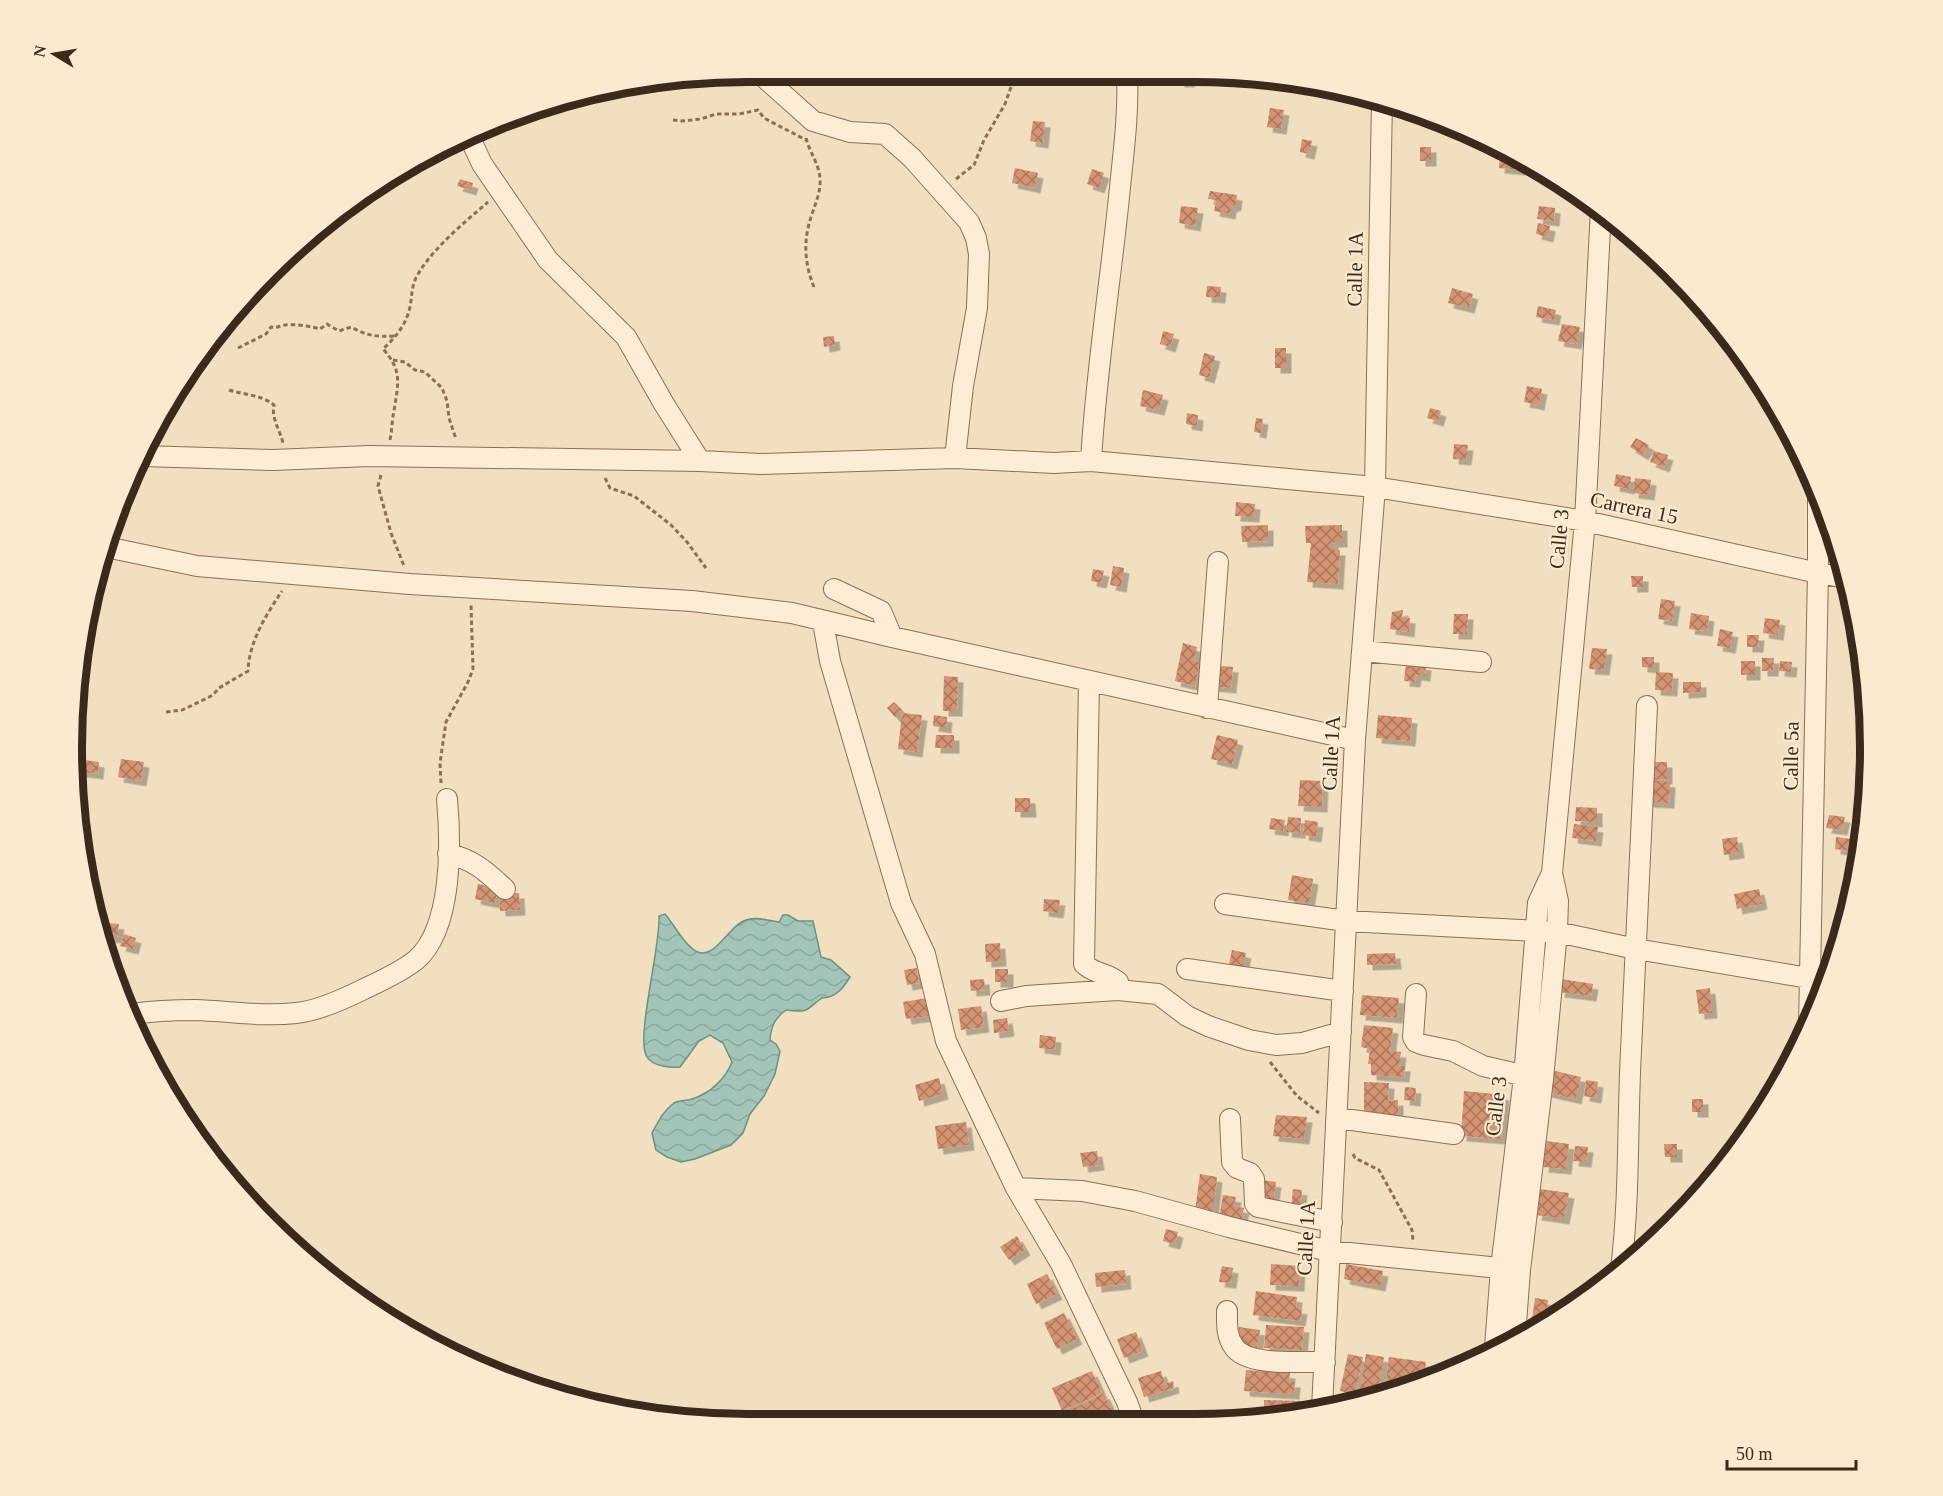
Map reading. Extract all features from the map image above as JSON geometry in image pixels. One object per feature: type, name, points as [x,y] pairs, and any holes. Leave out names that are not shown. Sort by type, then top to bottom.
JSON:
[{"type":"street","points":[[769,82],[813,121],[850,132],[885,134],[912,158],[969,222],[976,238],[979,254],[977,308],[963,386],[955,459]]},
{"type":"street","points":[[1091,461],[1096,390],[1126,126],[1127,82]]},
{"type":"street","name":"Calle 1A","points":[[1322,1401],[1355,740],[1375,487],[1382,110]]},
{"type":"street","points":[[472,143],[499,191],[548,260],[626,337],[700,461]]},
{"type":"street","name":"Calle 3","points":[[1496,1341],[1511,1269],[1533,1078],[1557,932],[1558,901],[1552,873],[1585,521],[1600,220]]},
{"type":"street","name":"Carrera 15","points":[[150,456],[700,461],[760,464],[955,459],[1054,463],[1091,461],[1375,487],[1585,521],[1838,577]]},
{"type":"street","name":"Calle 5a","points":[[1818,515],[1818,980]]},
{"type":"street","points":[[113,549],[197,566],[410,584],[692,601],[792,614],[1355,740]]},
{"type":"street","points":[[1207,708],[1218,562]]},
{"type":"street","points":[[834,589],[880,611],[892,638]]},
{"type":"street","points":[[823,622],[830,661],[901,903],[925,954],[946,1041],[1016,1188],[1061,1264],[1132,1414]]},
{"type":"street","points":[[1362,651],[1481,662]]},
{"type":"street","points":[[1089,681],[1083,955],[1084,964],[1090,970],[1113,977],[1118,982],[1118,990]]},
{"type":"street","points":[[1622,1258],[1629,1154],[1630,1053],[1647,706]]},
{"type":"street","points":[[138,1013],[197,1010],[236,1013],[298,1013],[357,992],[415,960],[431,940],[443,910],[448,854],[447,799]]},
{"type":"street","points":[[448,854],[479,865],[505,890]]},
{"type":"street","name":"Calle 3","points":[[1533,1078],[1538,903],[1552,873]]},
{"type":"street","points":[[1225,904],[1346,921],[1557,932],[1636,949],[1818,980]]},
{"type":"street","points":[[1187,969],[1343,991]]},
{"type":"street","points":[[1001,1000],[1026,996],[1118,990],[1158,994],[1187,1016],[1208,1026],[1259,1042],[1276,1045],[1302,1043],[1341,1032]]},
{"type":"street","points":[[1416,994],[1413,1038],[1416,1042],[1453,1051],[1483,1066],[1533,1078]]},
{"type":"street","points":[[1230,1119],[1232,1162],[1237,1168],[1250,1173],[1254,1179],[1255,1204],[1258,1207],[1332,1222]]},
{"type":"street","points":[[1337,1122],[1454,1134]]},
{"type":"street","points":[[1016,1188],[1082,1191],[1125,1199],[1329,1251],[1511,1269]]},
{"type":"street","name":"Calle 3","points":[[1511,1269],[1515,1331]]},
{"type":"street","points":[[1227,1311],[1227,1333],[1234,1348],[1244,1356],[1256,1360],[1325,1362]]},
{"type":"path","points":[[937,186],[960,177],[974,165],[984,140],[1005,104],[1013,82]]},
{"type":"path","points":[[673,120],[701,119],[716,114],[739,114],[758,110],[764,118],[806,140]]},
{"type":"path","points":[[813,121],[805,132],[820,178],[818,200],[808,227],[805,259],[814,287]]},
{"type":"path","points":[[410,584],[391,533],[378,486],[387,457],[399,378],[393,360],[383,349],[395,336],[409,312],[415,280],[423,266],[449,237],[499,191]]},
{"type":"path","points":[[238,348],[266,334],[271,327],[279,328],[285,325],[320,329],[327,324],[339,331],[351,327],[366,335],[395,336]]},
{"type":"path","points":[[393,360],[405,362],[415,370],[425,372],[442,388],[456,434],[456,444],[451,458]]},
{"type":"path","points":[[229,390],[256,398],[264,397],[274,405],[275,420],[284,447],[296,459]]},
{"type":"path","points":[[596,461],[610,488],[634,496],[671,525],[706,568]]},
{"type":"path","points":[[166,712],[182,710],[193,705],[213,695],[219,687],[248,671],[251,648],[260,628],[293,575]]},
{"type":"path","points":[[447,799],[439,774],[446,722],[473,669],[469,586]]},
{"type":"path","points":[[1259,1042],[1273,1068],[1297,1096],[1337,1122],[1355,1158],[1379,1170],[1412,1230],[1414,1243],[1410,1259]]},
{"type":"water","points":[[665,914],[689,946],[698,952],[705,953],[711,951],[734,928],[746,920],[779,922],[783,915],[788,915],[798,921],[813,921],[821,957],[831,960],[850,977],[835,994],[822,998],[803,1011],[786,1010],[776,1019],[770,1040],[780,1051],[775,1074],[764,1096],[750,1114],[743,1133],[731,1145],[681,1162],[656,1150],[652,1133],[670,1106],[676,1102],[690,1100],[711,1089],[721,1080],[732,1062],[723,1043],[710,1035],[699,1041],[680,1067],[657,1064],[647,1057],[644,1047],[646,1012],[659,930],[659,916]]},
{"type":"building","points":[[1270,108],[1284,110],[1281,129],[1267,127]]},
{"type":"building","points":[[1033,121],[1045,122],[1043,143],[1030,141]]},
{"type":"building","points":[[1302,139],[1312,141],[1309,154],[1300,152]]},
{"type":"building","points":[[1420,147],[1431,147],[1431,161],[1420,161]]},
{"type":"building","points":[[1500,157],[1520,168],[1520,170],[1499,168]]},
{"type":"building","points":[[1015,168],[1038,173],[1035,188],[1012,183]]},
{"type":"building","points":[[1092,169],[1104,173],[1099,188],[1087,184]]},
{"type":"building","points":[[460,179],[473,183],[471,190],[457,186]]},
{"type":"building","points":[[1210,191],[1237,195],[1236,205],[1231,207],[1230,214],[1214,211],[1216,200],[1208,199]]},
{"type":"building","points":[[1181,206],[1198,208],[1195,226],[1179,223]]},
{"type":"building","points":[[1539,206],[1555,208],[1554,221],[1537,219]]},
{"type":"building","points":[[1538,223],[1550,226],[1548,237],[1536,234]]},
{"type":"building","points":[[1207,286],[1221,287],[1220,298],[1206,297]]},
{"type":"building","points":[[1452,288],[1473,294],[1469,308],[1448,303]]},
{"type":"building","points":[[1538,306],[1556,310],[1554,320],[1536,317]]},
{"type":"building","points":[[1562,324],[1580,327],[1576,344],[1558,341]]},
{"type":"building","points":[[1163,331],[1174,334],[1170,347],[1160,344]]},
{"type":"building","points":[[834,336],[835,345],[824,347],[823,337]]},
{"type":"building","points":[[1275,348],[1286,348],[1286,368],[1275,368]]},
{"type":"building","points":[[1204,353],[1215,356],[1209,378],[1199,375]]},
{"type":"building","points":[[1527,386],[1542,389],[1539,405],[1524,402]]},
{"type":"building","points":[[1143,390],[1163,395],[1159,410],[1140,406]]},
{"type":"building","points":[[1430,408],[1441,411],[1438,421],[1427,418]]},
{"type":"building","points":[[1187,413],[1198,415],[1197,426],[1186,424]]},
{"type":"building","points":[[1256,418],[1263,419],[1261,433],[1254,432]]},
{"type":"building","points":[[1636,438],[1649,445],[1643,455],[1630,447]]},
{"type":"building","points":[[1454,444],[1468,445],[1466,460],[1453,459]]},
{"type":"building","points":[[1654,451],[1668,455],[1664,467],[1650,462]]},
{"type":"building","points":[[1616,474],[1631,477],[1629,489],[1614,486]]},
{"type":"building","points":[[1635,478],[1651,480],[1649,495],[1633,493]]},
{"type":"building","points":[[1236,502],[1255,504],[1254,517],[1235,516]]},
{"type":"building","points":[[1268,525],[1268,541],[1242,542],[1241,526]]},
{"type":"building","points":[[1342,525],[1342,542],[1333,542],[1333,550],[1340,550],[1338,584],[1307,582],[1311,543],[1306,543],[1305,526]]},
{"type":"building","points":[[1113,566],[1124,568],[1121,587],[1110,585]]},
{"type":"building","points":[[1093,569],[1104,571],[1101,583],[1091,581]]},
{"type":"building","points":[[1631,576],[1643,576],[1643,587],[1632,587]]},
{"type":"building","points":[[1661,599],[1675,601],[1672,621],[1658,619]]},
{"type":"building","points":[[1403,610],[1402,617],[1410,618],[1409,632],[1390,629],[1392,612]]},
{"type":"building","points":[[1691,613],[1709,616],[1707,631],[1689,629]]},
{"type":"building","points":[[1454,614],[1468,614],[1467,634],[1453,634]]},
{"type":"building","points":[[1765,618],[1780,620],[1778,635],[1763,633]]},
{"type":"building","points":[[1720,629],[1733,632],[1730,648],[1717,646]]},
{"type":"building","points":[[1747,635],[1759,635],[1758,647],[1747,647]]},
{"type":"building","points":[[1183,643],[1197,647],[1194,661],[1200,662],[1195,686],[1175,681]]},
{"type":"building","points":[[1592,648],[1607,649],[1604,670],[1589,669]]},
{"type":"building","points":[[1642,657],[1654,657],[1654,668],[1642,667]]},
{"type":"building","points":[[1762,658],[1774,658],[1773,671],[1762,671]]},
{"type":"building","points":[[1741,661],[1755,661],[1755,675],[1741,675]]},
{"type":"building","points":[[1780,661],[1792,662],[1791,672],[1779,671]]},
{"type":"building","points":[[1406,663],[1426,665],[1425,676],[1416,675],[1415,682],[1404,681]]},
{"type":"building","points":[[1212,665],[1233,667],[1231,688],[1210,686]]},
{"type":"building","points":[[1656,672],[1673,673],[1672,691],[1655,690]]},
{"type":"building","points":[[944,676],[958,677],[957,711],[943,711]]},
{"type":"building","points":[[1683,682],[1701,682],[1701,692],[1683,693]]},
{"type":"building","points":[[894,702],[902,710],[895,717],[887,708]]},
{"type":"building","points":[[902,713],[922,715],[917,752],[898,749]]},
{"type":"building","points":[[934,715],[947,717],[946,728],[933,726]]},
{"type":"building","points":[[1378,715],[1412,718],[1410,741],[1376,738]]},
{"type":"building","points":[[936,735],[954,735],[954,748],[935,748]]},
{"type":"building","points":[[1217,735],[1238,740],[1232,764],[1211,759]]},
{"type":"building","points":[[121,759],[144,762],[141,781],[118,777]]},
{"type":"building","points":[[83,760],[99,762],[98,774],[83,772]]},
{"type":"building","points":[[1648,762],[1667,762],[1667,779],[1650,780],[1670,782],[1669,803],[1646,802]]},
{"type":"building","points":[[1300,780],[1323,781],[1322,807],[1298,806]]},
{"type":"building","points":[[1015,798],[1030,798],[1031,812],[1015,812]]},
{"type":"building","points":[[1576,807],[1597,808],[1597,822],[1575,821]]},
{"type":"building","points":[[1829,815],[1845,817],[1842,830],[1826,828]]},
{"type":"building","points":[[1288,817],[1301,818],[1300,833],[1286,832]]},
{"type":"building","points":[[1271,818],[1285,820],[1283,831],[1269,829]]},
{"type":"building","points":[[1305,820],[1318,822],[1316,837],[1303,835]]},
{"type":"building","points":[[1574,824],[1598,827],[1596,841],[1572,838]]},
{"type":"building","points":[[1737,837],[1739,853],[1724,855],[1722,839]]},
{"type":"building","points":[[1836,837],[1851,839],[1849,851],[1835,849]]},
{"type":"building","points":[[1292,875],[1313,879],[1309,903],[1288,900]]},
{"type":"building","points":[[478,884],[498,888],[495,903],[475,899]]},
{"type":"building","points":[[1759,889],[1762,904],[1737,909],[1734,894]]},
{"type":"building","points":[[499,893],[519,893],[520,910],[500,911]]},
{"type":"building","points":[[1044,899],[1060,900],[1058,913],[1043,911]]},
{"type":"building","points":[[107,923],[119,924],[117,938],[110,937]]},
{"type":"building","points":[[124,934],[136,938],[133,949],[120,946]]},
{"type":"building","points":[[1000,943],[1001,961],[986,962],[985,944]]},
{"type":"building","points":[[1232,950],[1246,953],[1242,972],[1228,969]]},
{"type":"building","points":[[1395,953],[1396,964],[1367,965],[1367,954]]},
{"type":"building","points":[[917,968],[919,983],[907,985],[904,970]]},
{"type":"building","points":[[995,969],[1008,969],[1008,982],[995,982]]},
{"type":"building","points":[[984,979],[985,990],[971,991],[970,980]]},
{"type":"building","points":[[1561,979],[1593,984],[1591,996],[1559,992]]},
{"type":"building","points":[[1710,988],[1712,1013],[1699,1014],[1696,990]]},
{"type":"building","points":[[1362,995],[1399,998],[1397,1018],[1360,1015]]},
{"type":"building","points":[[927,998],[930,1016],[906,1019],[903,1002]]},
{"type":"building","points":[[981,1006],[984,1027],[961,1030],[958,1009]]},
{"type":"building","points":[[1007,1018],[1009,1031],[994,1033],[993,1020]]},
{"type":"building","points":[[1364,1025],[1393,1028],[1390,1051],[1401,1052],[1399,1066],[1405,1066],[1404,1077],[1371,1075],[1371,1064],[1368,1064],[1370,1049],[1361,1047]]},
{"type":"building","points":[[1040,1035],[1056,1037],[1055,1050],[1039,1048]]},
{"type":"building","points":[[1551,1070],[1581,1077],[1576,1099],[1546,1092]]},
{"type":"building","points":[[939,1078],[943,1094],[919,1101],[915,1085]]},
{"type":"building","points":[[1586,1080],[1598,1082],[1596,1098],[1584,1096]]},
{"type":"building","points":[[1364,1082],[1389,1083],[1388,1101],[1398,1100],[1398,1121],[1364,1121]]},
{"type":"building","points":[[1405,1087],[1416,1088],[1415,1101],[1404,1100]]},
{"type":"building","points":[[1464,1091],[1504,1095],[1501,1139],[1461,1136]]},
{"type":"building","points":[[1692,1099],[1703,1099],[1703,1112],[1692,1112]]},
{"type":"building","points":[[1276,1115],[1307,1117],[1304,1139],[1273,1136]]},
{"type":"building","points":[[966,1122],[969,1145],[938,1149],[935,1126]]},
{"type":"building","points":[[1546,1141],[1569,1144],[1566,1169],[1543,1167]]},
{"type":"building","points":[[1664,1144],[1677,1144],[1677,1157],[1665,1157]]},
{"type":"building","points":[[1575,1146],[1588,1147],[1586,1162],[1573,1161]]},
{"type":"building","points":[[1097,1151],[1099,1165],[1083,1167],[1080,1153]]},
{"type":"building","points":[[1200,1174],[1217,1177],[1213,1213],[1195,1211]]},
{"type":"building","points":[[1261,1180],[1276,1182],[1273,1204],[1258,1202]]},
{"type":"building","points":[[1293,1189],[1302,1190],[1300,1211],[1291,1210]]},
{"type":"building","points":[[1540,1189],[1569,1193],[1564,1219],[1536,1215]]},
{"type":"building","points":[[1223,1195],[1236,1197],[1234,1206],[1244,1208],[1241,1223],[1219,1219]]},
{"type":"building","points":[[1166,1229],[1178,1232],[1175,1244],[1163,1241]]},
{"type":"building","points":[[1017,1236],[1025,1250],[1009,1260],[1000,1247]]},
{"type":"building","points":[[1271,1264],[1300,1266],[1299,1286],[1270,1285]]},
{"type":"building","points":[[1346,1264],[1383,1271],[1380,1286],[1344,1279]]},
{"type":"building","points":[[1222,1266],[1233,1268],[1231,1283],[1219,1282]]},
{"type":"building","points":[[1125,1270],[1126,1284],[1096,1287],[1095,1273]]},
{"type":"building","points":[[1047,1274],[1057,1294],[1036,1304],[1027,1284]]},
{"type":"building","points":[[1256,1291],[1297,1297],[1296,1308],[1302,1309],[1300,1321],[1253,1315]]},
{"type":"building","points":[[1535,1298],[1548,1300],[1546,1313],[1532,1322]]},
{"type":"building","points":[[1064,1313],[1077,1339],[1057,1349],[1044,1323]]},
{"type":"building","points":[[1266,1325],[1304,1327],[1302,1350],[1264,1348]]},
{"type":"building","points":[[1239,1327],[1260,1330],[1257,1348],[1236,1346]]},
{"type":"building","points":[[1136,1332],[1143,1351],[1124,1358],[1117,1339]]},
{"type":"building","points":[[1348,1354],[1363,1357],[1355,1394],[1340,1391]]},
{"type":"building","points":[[1366,1354],[1384,1357],[1379,1387],[1359,1393]]},
{"type":"building","points":[[1389,1357],[1426,1362],[1425,1372],[1385,1385]]},
{"type":"building","points":[[1246,1370],[1290,1373],[1289,1382],[1295,1382],[1294,1394],[1244,1391]]},
{"type":"building","points":[[1092,1371],[1102,1393],[1062,1411],[1052,1388]]},
{"type":"building","points":[[1161,1371],[1165,1384],[1173,1381],[1174,1388],[1144,1397],[1138,1378]]},
{"type":"building","points":[[1104,1393],[1114,1414],[1074,1414],[1072,1409]]},
{"type":"building","points":[[1264,1400],[1303,1401],[1303,1405],[1264,1410]]}]
